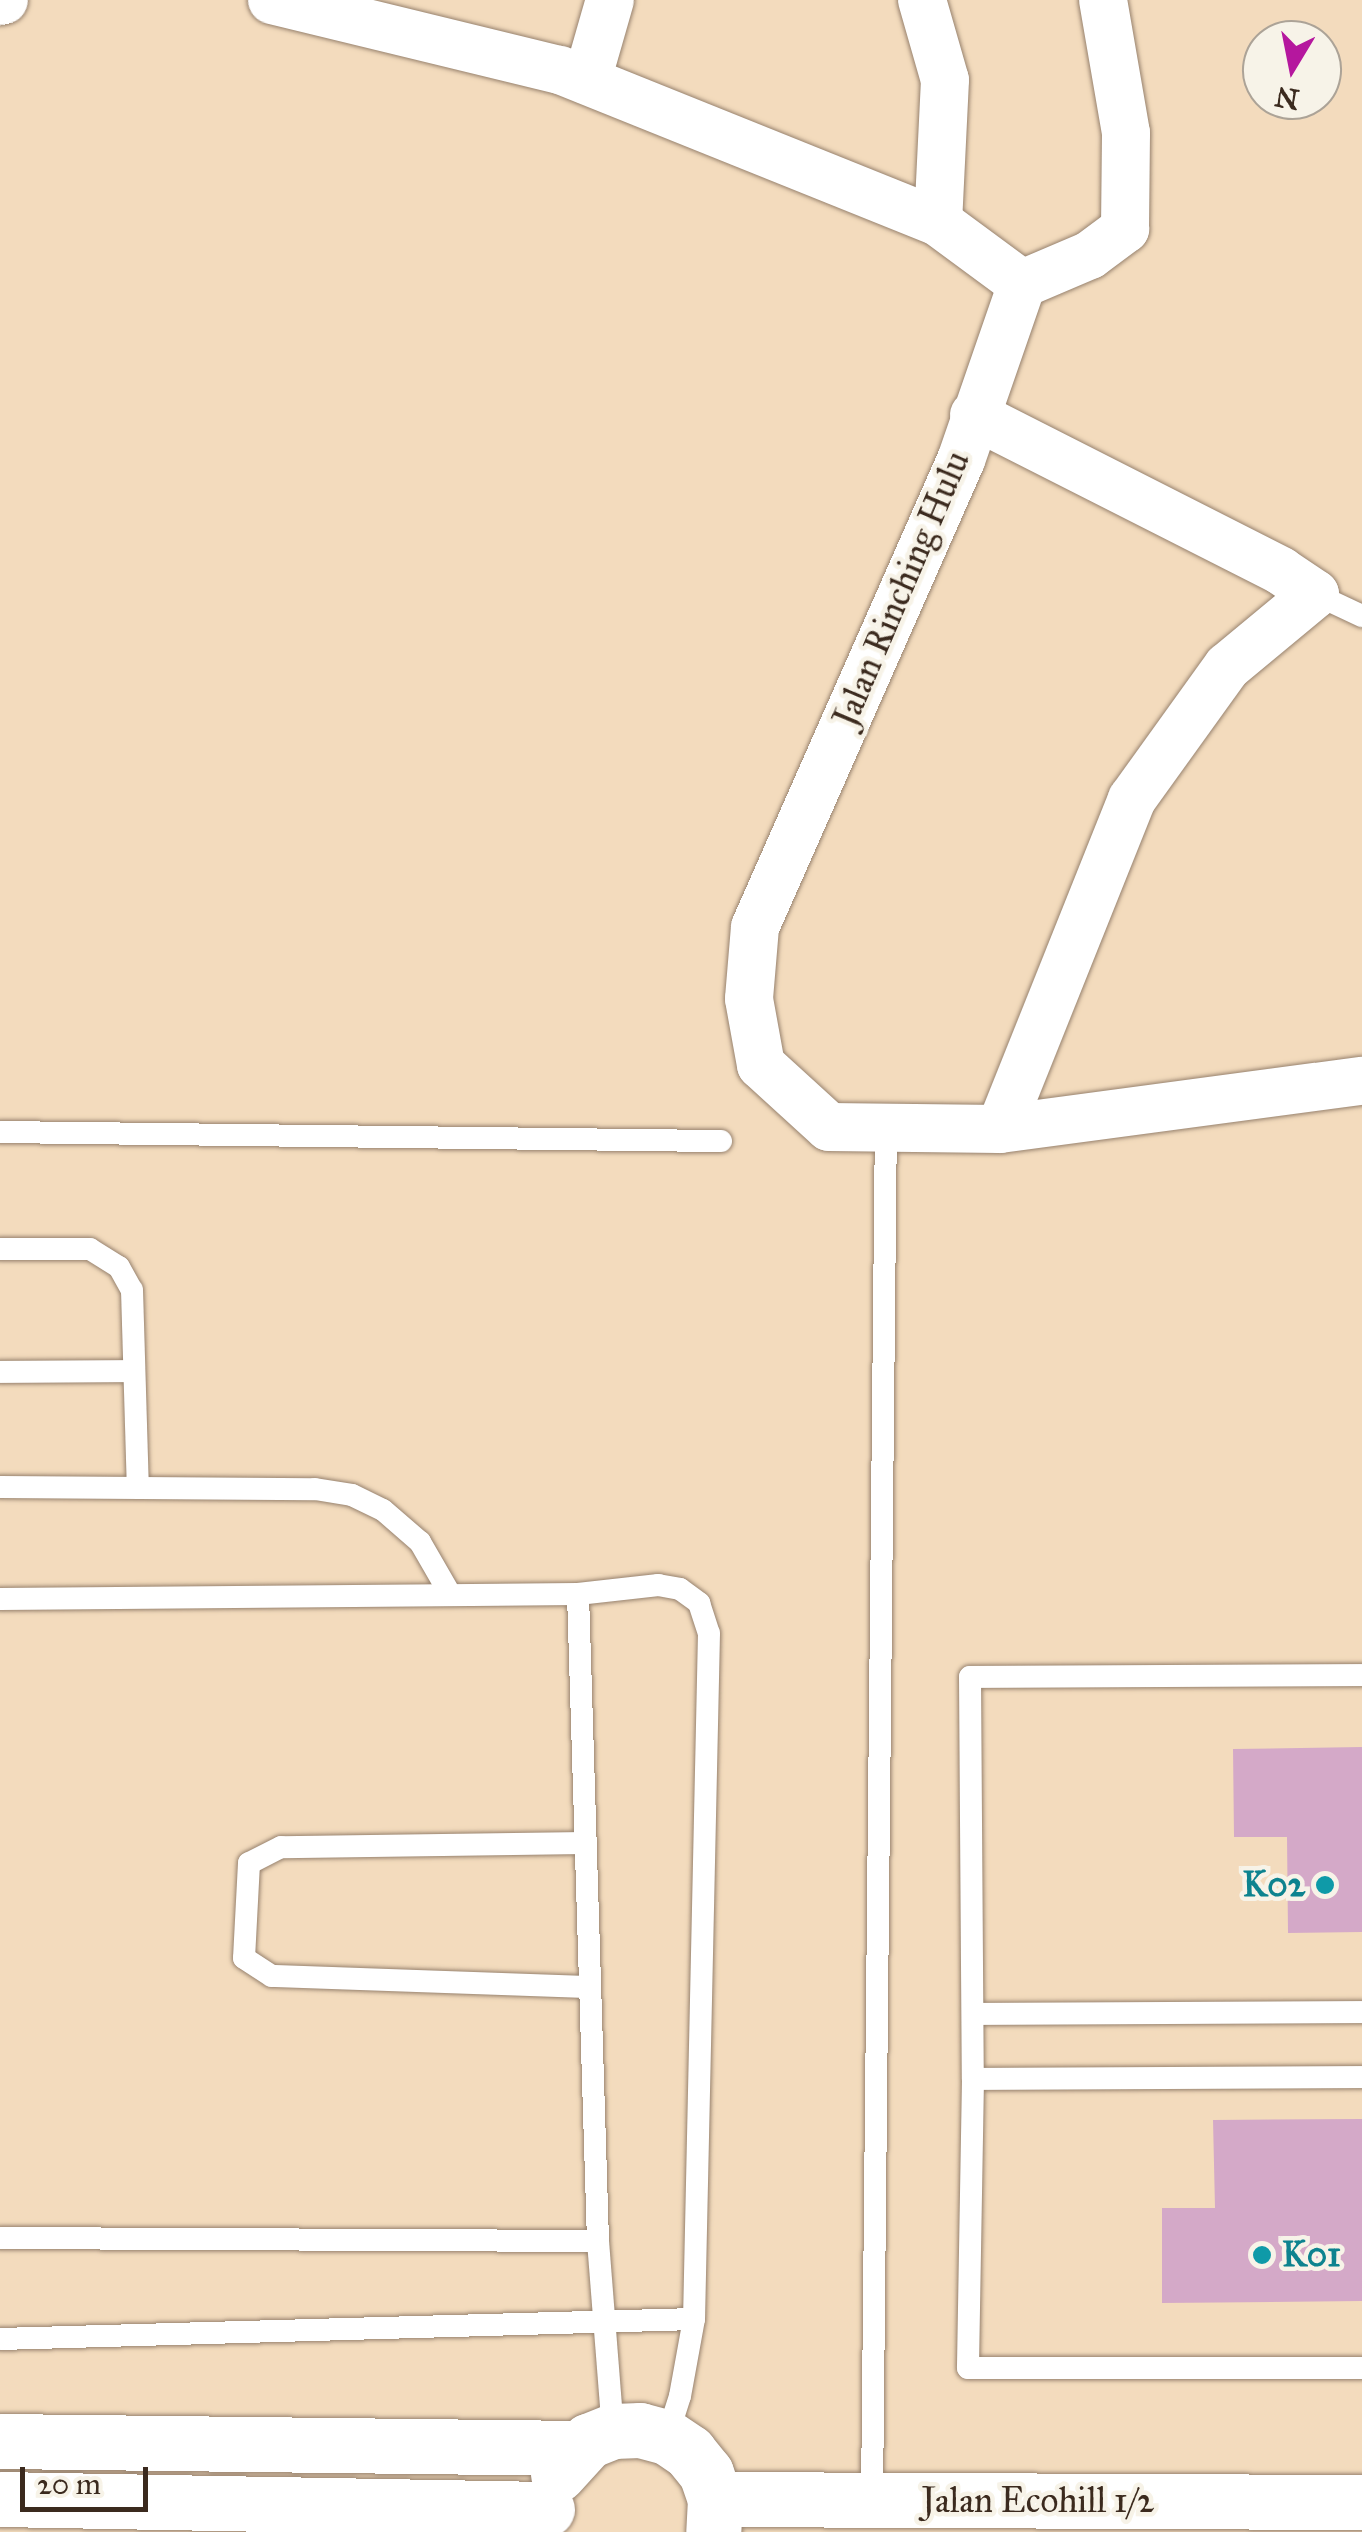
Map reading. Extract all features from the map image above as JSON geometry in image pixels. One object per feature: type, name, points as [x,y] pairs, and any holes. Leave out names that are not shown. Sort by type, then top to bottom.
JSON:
[{"type":"street","points":[[272,0],[560,70],[587,80],[938,222],[1022,284],[1090,254],[1124,229],[1126,133],[1104,0]]},
{"type":"street","points":[[587,80],[610,0]]},
{"type":"street","points":[[922,0],[945,80],[938,222]]},
{"type":"street","name":"Jalan Rinching Hulu","points":[[1022,284],[961,460],[755,927],[748,999],[761,1065],[830,1127],[1000,1129],[1362,1081]]},
{"type":"street","points":[[974,414],[1298,582],[1227,667],[1132,798],[1000,1129]]},
{"type":"street","points":[[0,2442],[596,2440],[640,2430],[666,2436],[689,2452],[706,2473],[714,2516]]},
{"type":"street","points":[[0,2499],[549,2520],[553,2483],[596,2440]]},
{"type":"street","name":"Jalan Ecohill 1/2","points":[[714,2516],[872,2500],[1362,2502]]},
{"type":"lane","points":[[1298,582],[1362,616]]},
{"type":"lane","points":[[872,2500],[886,1128]]},
{"type":"lane","points":[[0,1132],[721,1141]]},
{"type":"lane","points":[[0,1249],[90,1248],[119,1267],[132,1290],[138,1488]]},
{"type":"lane","points":[[0,1372],[133,1370]]},
{"type":"lane","points":[[0,1487],[315,1489],[352,1496],[383,1510],[420,1542],[450,1594]]},
{"type":"lane","points":[[0,1599],[578,1594],[658,1585],[680,1589],[699,1603],[709,1633],[694,2319],[680,2396],[666,2436]]},
{"type":"lane","points":[[578,1594],[601,2320],[596,2440]]},
{"type":"lane","points":[[1362,1675],[970,1677],[973,2079],[968,2368],[1362,2368]]},
{"type":"lane","points":[[585,1843],[281,1847],[249,1863],[244,1958],[272,1976],[590,1987]]},
{"type":"lane","points":[[972,2014],[1362,2012]]},
{"type":"lane","points":[[973,2079],[1362,2077]]},
{"type":"lane","points":[[0,2238],[598,2241]]},
{"type":"lane","points":[[0,2339],[694,2319]]},
{"type":"building","name":"K02","points":[[1362,1747],[1362,1932],[1288,1933],[1287,1837],[1234,1837],[1233,1749]]},
{"type":"building","name":"K01","points":[[1362,2119],[1362,2301],[1162,2303],[1162,2208],[1215,2208],[1213,2120]]},
{"type":"place","name":"K02","points":[[1325,1885]]},
{"type":"place","name":"K01","points":[[1262,2255]]}]
